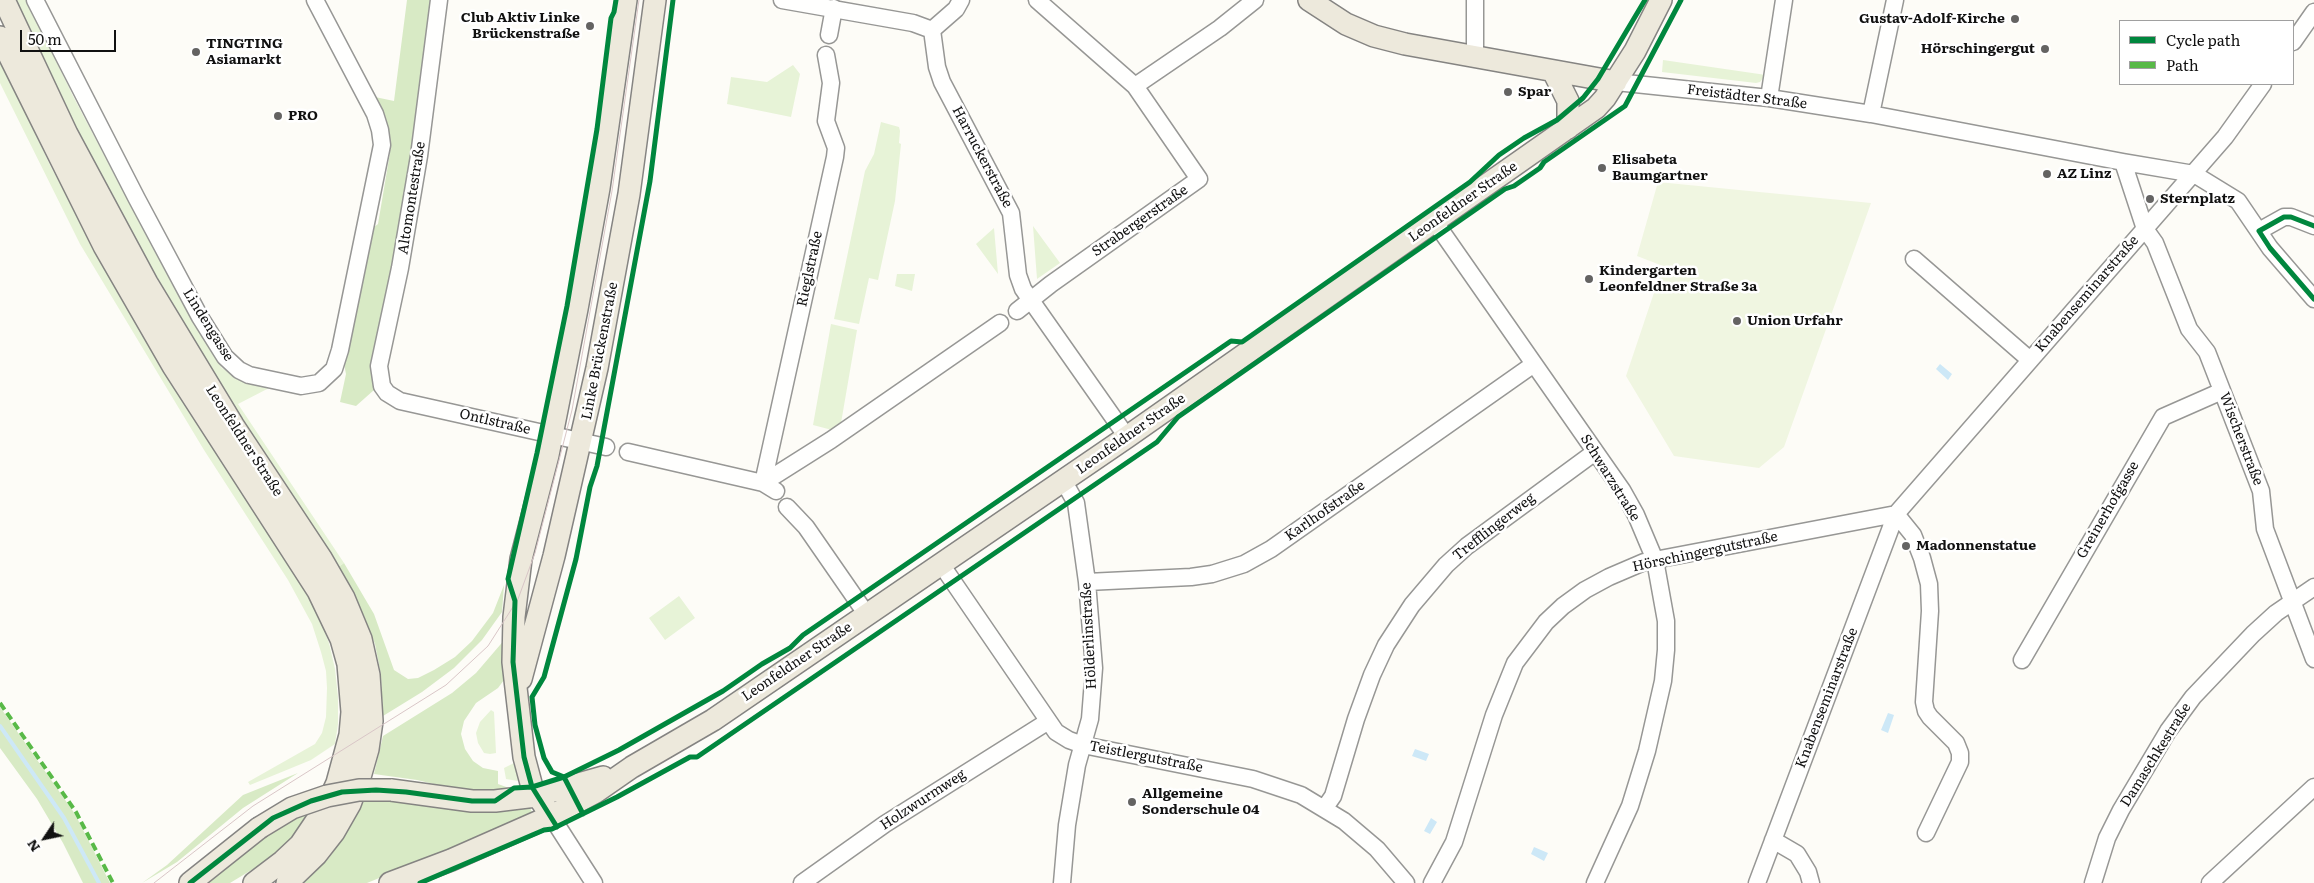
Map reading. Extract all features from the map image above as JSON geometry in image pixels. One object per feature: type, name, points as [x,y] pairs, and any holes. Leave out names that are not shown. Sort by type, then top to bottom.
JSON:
[{"type":"main road","name":"Leonfeldner Straße","points":[[4,0],[67,134],[147,283],[232,425],[321,558],[344,598],[361,639],[369,675],[372,705],[368,749],[360,777],[350,804],[334,832],[316,855],[287,883]]},
{"type":"main road","name":"Linke Brückenstraße","points":[[551,816],[545,794],[532,787],[524,757],[513,641],[516,589],[521,559],[552,434],[598,188],[626,0]]},
{"type":"main road","name":"Linke Brückenstraße","points":[[517,696],[554,556],[581,441],[618,260],[655,0]]},
{"type":"main road","name":"Freistädter Straße","points":[[1309,0],[1346,24],[1374,36],[1405,44],[1616,82]]},
{"type":"main road","name":"Leonfeldner Straße","points":[[390,883],[451,860],[551,816],[596,792],[632,768],[713,720],[1126,437],[1435,222],[1600,104],[1616,82],[1662,0]]},
{"type":"main road","name":"Leonfeldner Straße","points":[[0,37],[104,246],[173,366],[318,591],[341,639],[348,664],[352,712],[350,735],[337,783],[327,805],[300,845],[283,861],[254,883]]},
{"type":"main road","points":[[1553,71],[1568,101],[1570,110],[1568,128]]},
{"type":"main road","name":"Leonfeldner Straße","points":[[190,883],[259,828],[292,808],[327,796],[359,790],[391,790],[472,801],[494,801],[545,794],[632,768]]},
{"type":"street","name":"Lindengasse","points":[[35,0],[136,198],[200,317],[225,357],[239,370],[249,375],[301,386],[319,383],[334,369],[340,350],[382,145],[376,114],[315,0]]},
{"type":"street","name":"Altomontestraße","points":[[386,393],[380,379],[379,366],[400,268],[419,156],[439,0]]},
{"type":"street","points":[[782,0],[824,4],[913,23],[932,30],[956,9],[961,0]]},
{"type":"street","points":[[1037,0],[1135,86],[1220,28],[1255,0]]},
{"type":"street","points":[[1475,0],[1475,57]]},
{"type":"street","points":[[1769,98],[1784,0]]},
{"type":"street","points":[[1871,114],[1896,0]]},
{"type":"street","points":[[824,4],[829,35]]},
{"type":"street","points":[[2294,41],[2314,12]]},
{"type":"street","name":"Harruckerstraße","points":[[932,30],[937,68],[942,82],[1011,213],[1018,275],[1023,289],[1126,437]]},
{"type":"street","name":"Rieglstraße","points":[[770,487],[835,157],[836,148],[826,121],[831,83],[826,56]]},
{"type":"street","name":"Freistädter Straße","points":[[1616,82],[1769,98],[1871,114],[2194,174]]},
{"type":"street","name":"Knabenseminarstraße","points":[[1757,883],[1896,514],[2194,174],[2225,137],[2262,85]]},
{"type":"street","name":"Strabergerstraße","points":[[1017,311],[1199,179],[1135,86]]},
{"type":"street","name":"Knabenseminarstraße","points":[[2123,162],[2145,229]]},
{"type":"street","points":[[2194,174],[2238,201],[2281,262],[2314,299]]},
{"type":"street","points":[[2259,230],[2277,220],[2291,217],[2314,226]]},
{"type":"street","name":"Schwarzstraße","points":[[1435,222],[1595,452],[1636,516],[1655,560],[1666,621],[1663,681],[1647,751],[1630,806],[1596,883]]},
{"type":"street","name":"Wischerstraße","points":[[2145,229],[2155,243],[2189,329],[2207,352],[2263,497],[2265,529],[2314,659]]},
{"type":"street","name":"Knabenseminarstraße","points":[[1914,259],[2030,360]]},
{"type":"street","points":[[628,452],[770,487],[831,440],[1000,323]]},
{"type":"street","name":"Karlhofstraße","points":[[1087,582],[1191,577],[1229,569],[1258,557],[1534,364]]},
{"type":"street","name":"Greinerhofgasse","points":[[2022,660],[2163,416],[2222,391]]},
{"type":"street","name":"Ontlstraße","points":[[386,393],[400,401],[606,447]]},
{"type":"street","name":"Trefflingerweg","points":[[1324,809],[1333,796],[1369,681],[1386,645],[1412,605],[1446,565],[1466,546],[1595,452]]},
{"type":"street","name":"Hölderlinstraße","points":[[1062,883],[1067,825],[1090,719],[1094,674],[1087,582],[1074,498],[1063,480]]},
{"type":"street","points":[[787,507],[806,527],[867,615]]},
{"type":"street","points":[[1896,514],[1913,535],[1929,584],[1930,611],[1924,702],[1926,711],[1956,743],[1960,753],[1960,762],[1926,833]]},
{"type":"street","name":"Hörschingergutstraße","points":[[1432,883],[1454,842],[1504,686],[1515,663],[1532,639],[1563,606],[1585,590],[1634,566],[1655,560],[1896,514]]},
{"type":"street","name":"Teistlergutstraße","points":[[941,564],[1047,722],[1056,732],[1069,740],[1083,745],[1253,779],[1301,795],[1344,822],[1377,849],[1406,883]]},
{"type":"street","name":"Damaschkestraße","points":[[2093,883],[2107,838],[2144,769],[2168,731],[2196,693],[2252,634],[2314,587]]},
{"type":"street","name":"Holzwurmweg","points":[[802,883],[885,824],[1047,722]]},
{"type":"street","points":[[2210,883],[2314,787]]},
{"type":"street","points":[[551,816],[594,883]]},
{"type":"street","points":[[1773,840],[1798,854],[1808,872],[1811,883]]},
{"type":"green space","points":[[14,0],[27,0],[73,96],[145,233],[179,297],[222,368],[240,379],[271,387],[238,404],[344,563],[337,568],[191,343],[69,117]]},
{"type":"green space","points":[[407,0],[433,0],[409,182],[371,371],[375,384],[374,390],[356,406],[340,402],[346,374],[344,364],[374,227],[378,224],[390,153],[388,127],[375,97],[394,101]]},
{"type":"green space","points":[[0,60],[51,167],[173,387],[298,575],[318,615],[329,643],[335,669],[338,697],[338,724],[335,744],[311,760],[250,785],[248,782],[315,744],[322,733],[326,717],[326,671],[312,624],[288,580],[204,450],[80,244],[0,83]]},
{"type":"green space","points":[[1663,60],[1766,75],[1760,82],[1756,83],[1662,72]]},
{"type":"green space","points":[[793,65],[800,74],[791,117],[727,104],[731,77],[767,82]]},
{"type":"green space","points":[[881,122],[899,127],[900,131],[899,143],[901,144],[895,201],[878,280],[869,278],[859,324],[834,319],[865,171],[874,154]]},
{"type":"green space","name":"Union Urfahr","points":[[1658,182],[1871,203],[1784,447],[1759,468],[1674,456],[1626,376],[1663,266],[1637,256]]},
{"type":"green space","points":[[1033,226],[1060,263],[1037,279]]},
{"type":"green space","points":[[994,228],[998,274],[976,244]]},
{"type":"green space","points":[[897,274],[915,274],[912,291],[895,286]]},
{"type":"green space","points":[[831,324],[857,330],[841,423],[832,430],[813,425]]},
{"type":"green space","points":[[344,563],[374,614],[394,670],[408,679],[418,678],[434,670],[455,657],[472,641],[493,613],[504,585],[502,612],[482,640],[454,668],[422,692],[383,716],[381,675],[375,644],[364,616],[337,568]]},
{"type":"green space","points":[[679,596],[695,618],[665,640],[649,618]]},
{"type":"green space","points":[[506,638],[504,680],[498,688],[476,703],[464,721],[461,734],[465,749],[473,761],[483,768],[498,771],[498,784],[509,788],[505,792],[490,793],[455,789],[417,780],[374,774],[383,736],[452,693],[476,673]]},
{"type":"green space","points":[[0,707],[75,814],[110,883],[83,883],[63,843],[37,799],[0,748]]},
{"type":"green space","points":[[491,710],[494,712],[496,753],[490,754],[484,753],[478,743],[476,733],[480,722]]},
{"type":"green space","points":[[514,763],[517,765],[518,781],[506,779],[504,768]]},
{"type":"green space","points":[[298,773],[243,808],[177,862],[142,883],[167,865],[243,795]]},
{"type":"green space","points":[[365,798],[530,807],[533,815],[367,883],[304,883],[329,858],[349,829]]},
{"type":"green space","points":[[310,811],[293,836],[268,860],[230,883],[199,883],[274,828]]},
{"type":"water","points":[[1940,364],[1952,374],[1948,380],[1936,369]]},
{"type":"water","points":[[1888,713],[1894,715],[1888,733],[1881,730]]},
{"type":"water","points":[[1415,749],[1429,754],[1426,761],[1412,756]]},
{"type":"water","points":[[1431,818],[1437,822],[1430,834],[1424,831]]},
{"type":"water","points":[[1534,847],[1548,853],[1544,861],[1531,854]]},
{"type":"waterway","points":[[0,726],[64,818],[99,883]]},
{"type":"tram line","points":[[154,883],[253,806],[446,685],[488,646],[518,599],[535,553],[572,410],[612,191],[639,0]]},
{"type":"marked path","points":[[0,703],[76,812],[113,883]]},
{"type":"cycle path","points":[[557,827],[532,787],[524,757],[513,662],[515,601],[508,579],[537,453],[567,306],[597,129],[611,18],[616,0]]},
{"type":"cycle path","points":[[583,814],[564,777],[552,772],[544,758],[535,725],[532,697],[544,677],[576,559],[590,487],[597,466],[650,181],[673,0]]},
{"type":"cycle path","points":[[190,883],[273,818],[311,801],[342,792],[376,790],[472,801],[495,801],[514,788],[532,787],[564,777],[619,750],[723,691],[762,664],[790,648],[803,635],[1231,341],[1242,342],[1470,182],[1499,155],[1524,138],[1557,120],[1583,98],[1598,79],[1645,0]]},
{"type":"cycle path","points":[[420,883],[544,830],[552,829],[617,797],[690,757],[697,757],[1157,442],[1178,417],[1505,189],[1514,186],[1540,168],[1544,162],[1625,106],[1681,0]]},
{"type":"cycle path","points":[[2314,226],[2291,217],[2284,217],[2259,231],[2270,248],[2314,299]]},
{"type":"place","name":"Gustav-Adolf-Kirche","points":[[2015,19]]},
{"type":"place","name":"Club Aktiv Linke Brückenstraße","points":[[590,26]]},
{"type":"place","name":"Hörschingergut","points":[[2045,49]]},
{"type":"place","name":"TINGTING Asiamarkt","points":[[196,52]]},
{"type":"place","name":"Spar","points":[[1508,92]]},
{"type":"place","name":"PRO","points":[[278,116]]},
{"type":"place","name":"Elisabeta Baumgartner","points":[[1602,168]]},
{"type":"place","name":"AZ Linz","points":[[2047,174]]},
{"type":"place","name":"Sternplatz","points":[[2150,199]]},
{"type":"place","name":"Kindergarten Leonfeldner Straße 3a","points":[[1589,279]]},
{"type":"place","name":"Union Urfahr","points":[[1737,321]]},
{"type":"place","name":"Madonnenstatue","points":[[1906,546]]},
{"type":"place","name":"Allgemeine Sonderschule 04","points":[[1132,802]]}]
